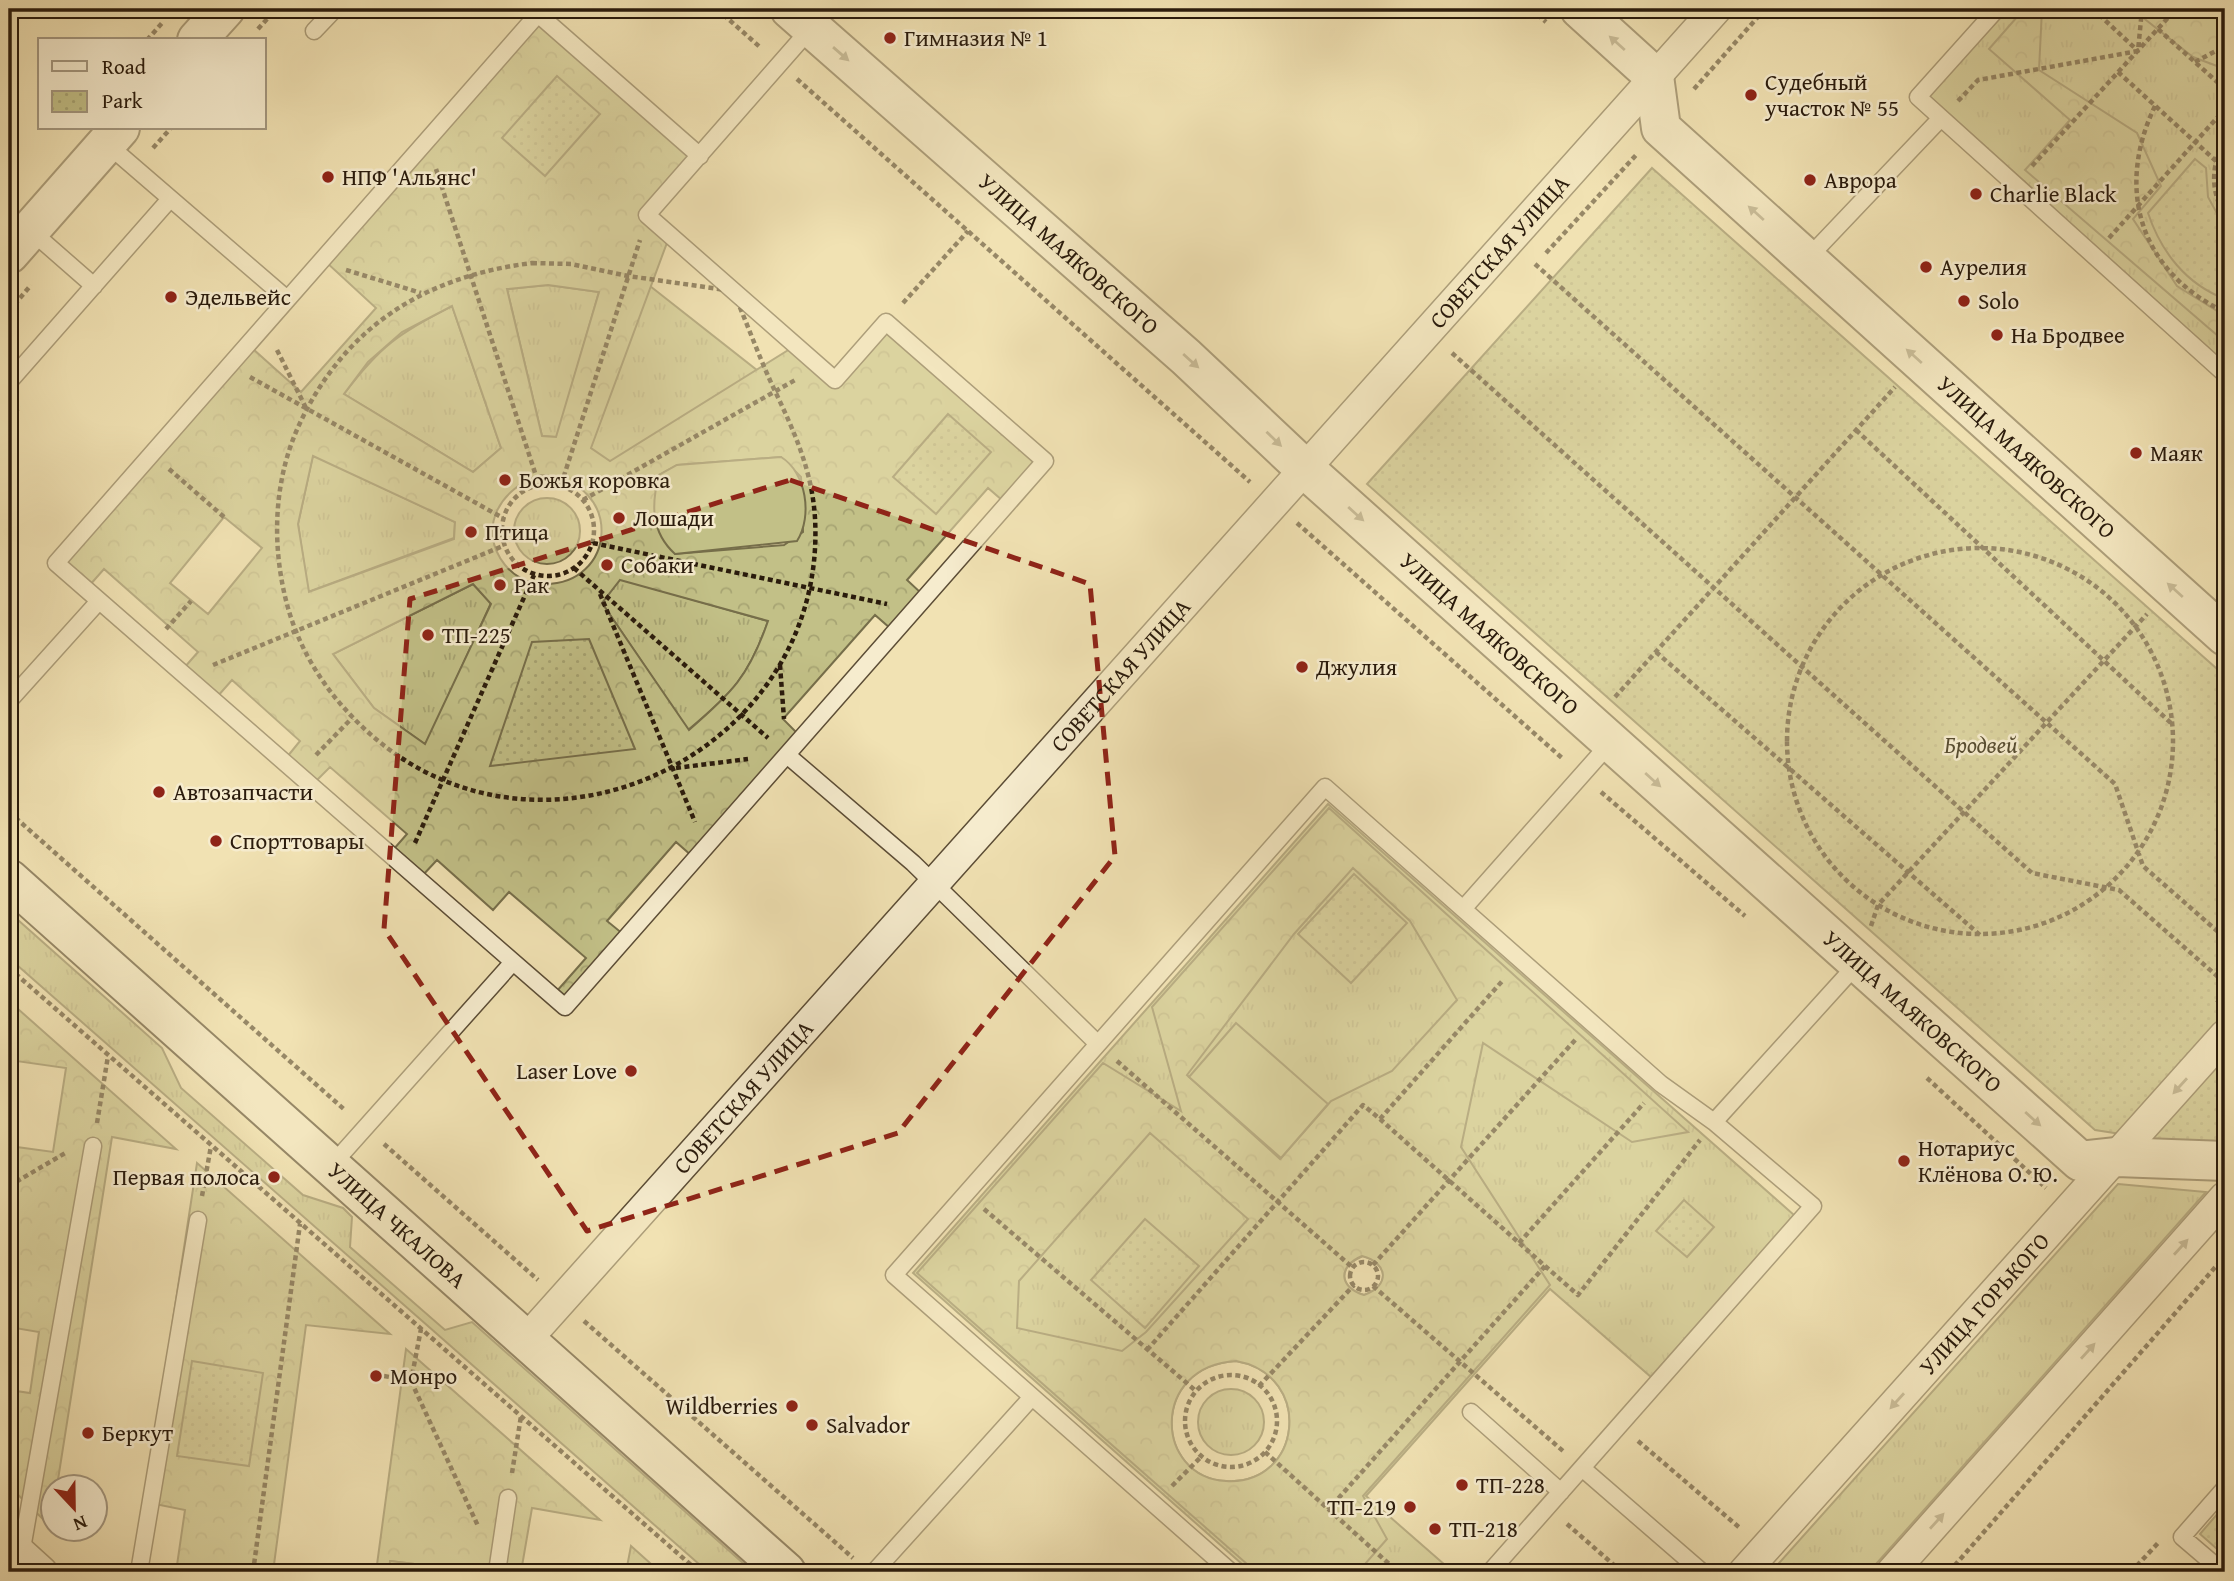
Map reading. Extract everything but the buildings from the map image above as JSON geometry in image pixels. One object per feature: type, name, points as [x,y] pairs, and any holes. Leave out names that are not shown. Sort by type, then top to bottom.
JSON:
[{"type":"street","points":[[199,38],[225,9]]},
{"type":"street","points":[[1580,9],[1654,76],[1661,128]]},
{"type":"street","name":"СОВЕТСКАЯ УЛИЦА","points":[[526,1340],[1716,9]]},
{"type":"street","name":"УЛИЦА МАЯКОВСКОГО","points":[[801,18],[1186,357],[1305,469],[2080,1161],[2117,1157],[2225,1161]]},
{"type":"street","name":"УЛИЦА МАЯКОВСКОГО","points":[[1661,128],[2225,636]]},
{"type":"street","points":[[19,242],[113,136]]},
{"type":"street","name":"УЛИЦА ЧКАЛОВА","points":[[9,879],[786,1572]]},
{"type":"street","name":"УЛИЦА ГОРЬКОГО","points":[[1744,1572],[2225,1035]]},
{"type":"street","points":[[1892,1572],[2225,1197]]},
{"type":"street","points":[[13,1546],[42,1572]]},
{"type":"lane","points":[[314,32],[335,9]]},
{"type":"lane","points":[[1997,9],[1918,97],[2225,374]]},
{"type":"lane","points":[[700,156],[538,15],[56,563],[565,1007],[1045,461],[886,322],[835,380],[647,215],[700,156],[780,64],[801,18]]},
{"type":"lane","points":[[1807,259],[1941,118]]},
{"type":"lane","points":[[113,136],[170,198],[288,299]]},
{"type":"lane","points":[[9,382],[170,198]]},
{"type":"lane","points":[[19,242],[93,286]]},
{"type":"lane","points":[[9,701],[99,601]]},
{"type":"lane","points":[[1463,909],[1581,775],[1600,733]]},
{"type":"lane","points":[[787,755],[913,863],[1098,1044]]},
{"type":"lane","points":[[1231,1572],[894,1275],[1325,787],[1661,1084],[1714,1122],[1813,1206],[1490,1572]]},
{"type":"lane","points":[[331,1166],[513,962]]},
{"type":"lane","points":[[1714,1122],[1858,963]]},
{"type":"lane","points":[[13,1546],[23,1543],[93,1146]]},
{"type":"lane","points":[[139,1572],[198,1220]]},
{"type":"lane","points":[[874,1572],[1032,1397]]},
{"type":"lane","points":[[1471,1412],[1561,1492]]},
{"type":"lane","points":[[1582,1468],[1702,1572]]},
{"type":"lane","points":[[2222,1572],[2182,1536],[2225,1488]]},
{"type":"lane","points":[[497,1570],[508,1499]]},
{"type":"path","points":[[257,30],[276,9]]},
{"type":"path","points":[[717,9],[1560,757],[1750,920]]},
{"type":"path","points":[[1661,128],[1765,9]]},
{"type":"path","points":[[2093,9],[2137,51]]},
{"type":"path","points":[[2137,51],[2142,9]]},
{"type":"path","points":[[2015,184],[2176,9]]},
{"type":"path","points":[[2158,29],[2225,89]]},
{"type":"path","points":[[2195,62],[2225,46]]},
{"type":"path","points":[[1941,118],[1978,80],[2137,51]]},
{"type":"path","points":[[2118,72],[2216,161]]},
{"type":"path","points":[[2155,106],[2143,131],[2136,159],[2138,206],[2149,241],[2163,265],[2183,286],[2225,312]]},
{"type":"path","points":[[2094,255],[2225,109]]},
{"type":"path","points":[[427,141],[540,485]]},
{"type":"path","points":[[2225,142],[2216,161],[2214,183],[2225,216]]},
{"type":"path","points":[[561,485],[647,215]]},
{"type":"path","points":[[886,322],[968,232]]},
{"type":"path","points":[[320,262],[422,293]]},
{"type":"path","points":[[532,263],[571,264],[628,276],[733,291],[775,392],[800,443],[810,480],[815,518],[814,556],[809,588],[796,630],[780,665],[741,715],[703,750],[673,769],[635,785],[598,795],[559,800],[521,800],[443,780],[391,751],[352,718],[327,688],[296,631],[281,584],[277,546],[278,507],[284,470],[307,409],[334,367],[359,338],[422,293],[471,274],[532,263]]},
{"type":"path","points":[[1535,264],[2115,784],[2143,866],[2225,938]]},
{"type":"path","points":[[265,325],[307,409]]},
{"type":"path","points":[[1452,353],[1714,589],[1966,810],[2032,873],[2119,890],[2225,983]]},
{"type":"path","points":[[1560,757],[1600,733],[1656,652],[1919,360]]},
{"type":"path","points":[[229,366],[503,518]]},
{"type":"path","points":[[583,500],[819,366]]},
{"type":"path","points":[[1856,430],[2174,726]]},
{"type":"path","points":[[152,454],[224,517]]},
{"type":"path","points":[[540,485],[561,485],[583,500],[594,526],[593,543],[589,553],[574,568],[560,576],[534,575],[519,568],[503,546],[503,518],[515,497],[540,485]]},
{"type":"path","points":[[593,543],[914,610]]},
{"type":"path","points":[[185,676],[503,546]]},
{"type":"path","points":[[1982,547],[2044,558],[2073,571],[2100,589],[2136,626],[2158,664],[2168,694],[2174,726],[2174,758],[2158,820],[2138,852],[2106,887],[2072,912],[2042,925],[2011,933],[1980,935],[1916,925],[1878,905],[1837,872],[1802,819],[1788,768],[1787,725],[1792,693],[1802,666],[1818,635],[1838,610],[1882,575],[1918,558],[1949,550],[1982,547]]},
{"type":"path","points":[[574,568],[787,755]]},
{"type":"path","points":[[404,867],[534,575]]},
{"type":"path","points":[[1878,905],[2171,587]]},
{"type":"path","points":[[600,593],[706,847]]},
{"type":"path","points":[[151,646],[191,601]]},
{"type":"path","points":[[1656,652],[1980,935]]},
{"type":"path","points":[[780,665],[787,755]]},
{"type":"path","points":[[298,774],[352,718]]},
{"type":"path","points":[[673,769],[787,755]]},
{"type":"path","points":[[9,812],[859,1563]]},
{"type":"path","points":[[1380,1119],[1521,960]]},
{"type":"path","points":[[9,968],[699,1572]]},
{"type":"path","points":[[1373,1265],[1591,1022]]},
{"type":"path","points":[[1098,1044],[1353,1268]]},
{"type":"path","points":[[9,1186],[74,1147],[93,1146],[109,1055]]},
{"type":"path","points":[[1922,1074],[2050,1192]]},
{"type":"path","points":[[1519,1243],[1661,1084]]},
{"type":"path","points":[[1147,1350],[1363,1105],[1577,1294],[1714,1122]]},
{"type":"path","points":[[198,1220],[211,1145]]},
{"type":"path","points":[[966,1194],[1196,1391]]},
{"type":"path","points":[[253,1572],[300,1223]]},
{"type":"path","points":[[1949,1572],[2225,1256]]},
{"type":"path","points":[[1363,1261],[1373,1265],[1378,1272],[1373,1286],[1364,1290],[1350,1281],[1353,1268],[1363,1261]]},
{"type":"path","points":[[1328,1510],[1545,1266]]},
{"type":"path","points":[[1259,1386],[1354,1285]]},
{"type":"path","points":[[1373,1286],[1582,1468]]},
{"type":"path","points":[[421,1329],[411,1381],[497,1570]]},
{"type":"path","points":[[1223,1375],[1244,1376],[1259,1386],[1274,1402],[1278,1418],[1276,1434],[1265,1452],[1243,1467],[1217,1466],[1201,1457],[1187,1437],[1184,1421],[1186,1409],[1196,1391],[1223,1375]]},
{"type":"path","points":[[384,1376],[411,1381]]},
{"type":"path","points":[[508,1499],[521,1416]]},
{"type":"path","points":[[1620,1425],[1746,1534]]},
{"type":"path","points":[[1265,1452],[1398,1572]]},
{"type":"path","points":[[1154,1503],[1201,1457]]},
{"type":"path","points":[[1547,1507],[1622,1572]]},
{"type":"highlighted area","points":[[790,480],[1090,584],[1115,856],[898,1133],[587,1231],[384,929],[410,599]]},
{"type":"green space","points":[[2008,9],[2225,9],[2225,363],[1929,96]]},
{"type":"green space","points":[[2024,9],[2042,9],[2039,70],[2137,133],[2161,186],[2133,219],[2177,286],[2225,316],[2225,342],[2025,170],[2070,120],[1989,49]]},
{"type":"green space","points":[[2132,9],[2225,9],[2225,69],[2193,57]]},
{"type":"green space","points":[[539,22],[692,157],[640,215],[668,240],[591,448],[610,461],[790,349],[835,387],[887,329],[1036,461],[1002,500],[988,488],[907,580],[921,593],[890,628],[875,615],[783,719],[798,734],[692,856],[676,842],[607,921],[623,934],[564,1000],[556,992],[586,958],[509,892],[493,910],[437,860],[422,876],[393,850],[407,834],[330,767],[315,782],[287,757],[300,741],[232,680],[217,697],[184,668],[198,652],[104,569],[89,586],[63,563],[253,349],[301,392],[376,308],[326,262]],"holes":[[[548,285],[599,292],[556,437],[542,436],[507,289]],[[452,306],[501,448],[473,472],[344,394],[368,362],[402,332]],[[313,456],[455,522],[454,539],[309,592],[298,524]],[[781,457],[801,477],[803,532],[784,545],[675,554],[659,475],[677,465]],[[541,475],[569,482],[588,495],[598,513],[602,533],[597,552],[585,569],[567,580],[542,584],[522,579],[505,565],[497,551],[493,523],[504,499],[514,489]],[[224,517],[262,548],[208,614],[170,583]],[[620,580],[768,621],[754,656],[738,682],[689,730],[602,603]],[[473,584],[491,604],[425,744],[374,708],[333,654]]]},
{"type":"green space","points":[[557,76],[600,114],[545,176],[502,138]]},
{"type":"green space","points":[[2195,159],[2206,168],[2208,197],[2225,228],[2225,299],[2198,285],[2177,265],[2160,241],[2148,213]]},
{"type":"green space","name":"Бродвей","points":[[1652,168],[2225,676],[2225,1150],[2095,1130],[1367,484]]},
{"type":"green space","points":[[548,285],[599,292],[557,437],[542,436],[507,289]]},
{"type":"green space","points":[[650,286],[758,371],[610,463],[590,449]]},
{"type":"green space","points":[[452,306],[501,448],[473,472],[344,394],[392,342]]},
{"type":"green space","points":[[948,414],[991,452],[936,514],[893,477]]},
{"type":"green space","points":[[313,455],[455,522],[454,538],[308,592],[298,524]]},
{"type":"green space","points":[[781,457],[796,473],[804,495],[805,519],[797,541],[675,554],[667,546],[655,518],[659,475],[677,465]]},
{"type":"green space","points":[[547,498],[570,508],[580,531],[570,554],[547,564],[524,554],[514,531],[524,508]]},
{"type":"green space","points":[[620,579],[768,621],[746,670],[728,694],[688,730],[602,603]]},
{"type":"green space","points":[[473,584],[491,603],[426,745],[374,708],[333,654]]},
{"type":"green space","points":[[589,639],[635,749],[490,766],[532,642]]},
{"type":"green space","points":[[1328,804],[1794,1215],[1651,1377],[1550,1289],[1366,1496],[1453,1572],[1251,1572],[913,1273]],"holes":[[[1363,1256],[1378,1264],[1383,1275],[1378,1286],[1364,1295],[1349,1287],[1344,1276],[1349,1265]],[[1236,1361],[1261,1370],[1278,1386],[1288,1406],[1289,1428],[1283,1449],[1271,1466],[1251,1478],[1226,1481],[1202,1475],[1185,1461],[1175,1443],[1172,1421],[1176,1400],[1188,1381],[1208,1367]]]},
{"type":"green space","points":[[1329,808],[1688,1132],[1632,1142],[1483,1043],[1461,1147],[1550,1285],[1363,1496],[1387,1539],[1358,1572],[1256,1572],[917,1273],[1103,1063],[1181,1111],[1152,1007]],"holes":[[[1353,868],[1410,921],[1457,1000],[1392,1071],[1331,1101],[1280,1159],[1187,1075],[1294,934]],[[1150,1133],[1248,1219],[1146,1332],[1122,1351],[1017,1328],[1019,1281]],[[1362,1256],[1371,1259],[1383,1275],[1378,1286],[1364,1295],[1349,1287],[1344,1276],[1354,1260]],[[1236,1361],[1261,1370],[1278,1386],[1288,1406],[1289,1428],[1283,1449],[1271,1466],[1251,1478],[1226,1481],[1202,1475],[1185,1461],[1175,1443],[1172,1421],[1176,1400],[1188,1381],[1208,1367]]]},
{"type":"green space","points":[[1354,874],[1407,923],[1351,983],[1298,934]]},
{"type":"green space","points":[[9,912],[162,1048],[181,1088],[303,1195],[343,1208],[352,1217],[350,1247],[445,1330],[472,1322],[753,1572],[708,1572],[9,958]]},
{"type":"green space","points":[[9,1001],[176,1149],[112,1137],[59,1472],[38,1472],[38,1514],[9,1486],[9,1390],[30,1393],[39,1332],[9,1327],[9,1146],[53,1152],[66,1068],[9,1060]]},
{"type":"green space","points":[[1236,1023],[1328,1104],[1281,1158],[1189,1077]]},
{"type":"green space","points":[[197,1163],[390,1334],[306,1325],[273,1572],[176,1572],[185,1510],[145,1502]]},
{"type":"green space","points":[[2118,1184],[2206,1192],[1869,1572],[1771,1572]]},
{"type":"green space","points":[[1684,1200],[1714,1227],[1687,1257],[1656,1231]]},
{"type":"green space","points":[[1145,1219],[1199,1266],[1145,1328],[1091,1280]]},
{"type":"green space","points":[[406,1349],[600,1520],[532,1508],[521,1572],[480,1572],[391,1561],[389,1572],[376,1572]]},
{"type":"green space","points":[[192,1361],[263,1373],[249,1466],[177,1456]]},
{"type":"green space","points":[[1231,1389],[1254,1399],[1264,1422],[1254,1445],[1231,1455],[1208,1445],[1198,1422],[1208,1399]]},
{"type":"green space","points":[[2225,1505],[2225,1556],[2200,1534]]},
{"type":"green space","points":[[631,1546],[660,1572],[626,1572]]},
{"type":"green space","points":[[390,1561],[480,1572],[389,1572]]},
{"type":"place","name":"Гимназия № 1","points":[[890,38]]},
{"type":"place","name":"Судебный участок № 55","points":[[1751,95]]},
{"type":"place","name":"НПФ 'Альянс'","points":[[328,177]]},
{"type":"place","name":"Аврора","points":[[1810,180]]},
{"type":"place","name":"Charlie Black","points":[[1976,194]]},
{"type":"place","name":"Аурелия","points":[[1926,267]]},
{"type":"place","name":"Эдельвейс","points":[[171,297]]},
{"type":"place","name":"Solo","points":[[1964,301]]},
{"type":"place","name":"На Бродвее","points":[[1997,335]]},
{"type":"place","name":"Маяк","points":[[2136,453]]},
{"type":"place","name":"Божья коровка","points":[[505,480]]},
{"type":"place","name":"Лошади","points":[[619,518]]},
{"type":"place","name":"Птица","points":[[471,532]]},
{"type":"place","name":"Собаки","points":[[607,565]]},
{"type":"place","name":"Рак","points":[[500,585]]},
{"type":"place","name":"ТП-225","points":[[428,635]]},
{"type":"place","name":"Джулия","points":[[1302,667]]},
{"type":"place","name":"Автозапчасти","points":[[159,792]]},
{"type":"place","name":"Спорттовары","points":[[216,841]]},
{"type":"place","name":"Laser Love","points":[[631,1071]]},
{"type":"place","name":"Нотариус Клёнова О. Ю.","points":[[1904,1161]]},
{"type":"place","name":"Первая полоса","points":[[274,1177]]},
{"type":"place","name":"Монро","points":[[376,1376]]},
{"type":"place","name":"Wildberries","points":[[792,1406]]},
{"type":"place","name":"Salvador","points":[[812,1425]]},
{"type":"place","name":"Беркут","points":[[88,1433]]},
{"type":"place","name":"ТП-228","points":[[1462,1485]]},
{"type":"place","name":"ТП-219","points":[[1410,1507]]},
{"type":"place","name":"ТП-218","points":[[1435,1529]]}]
